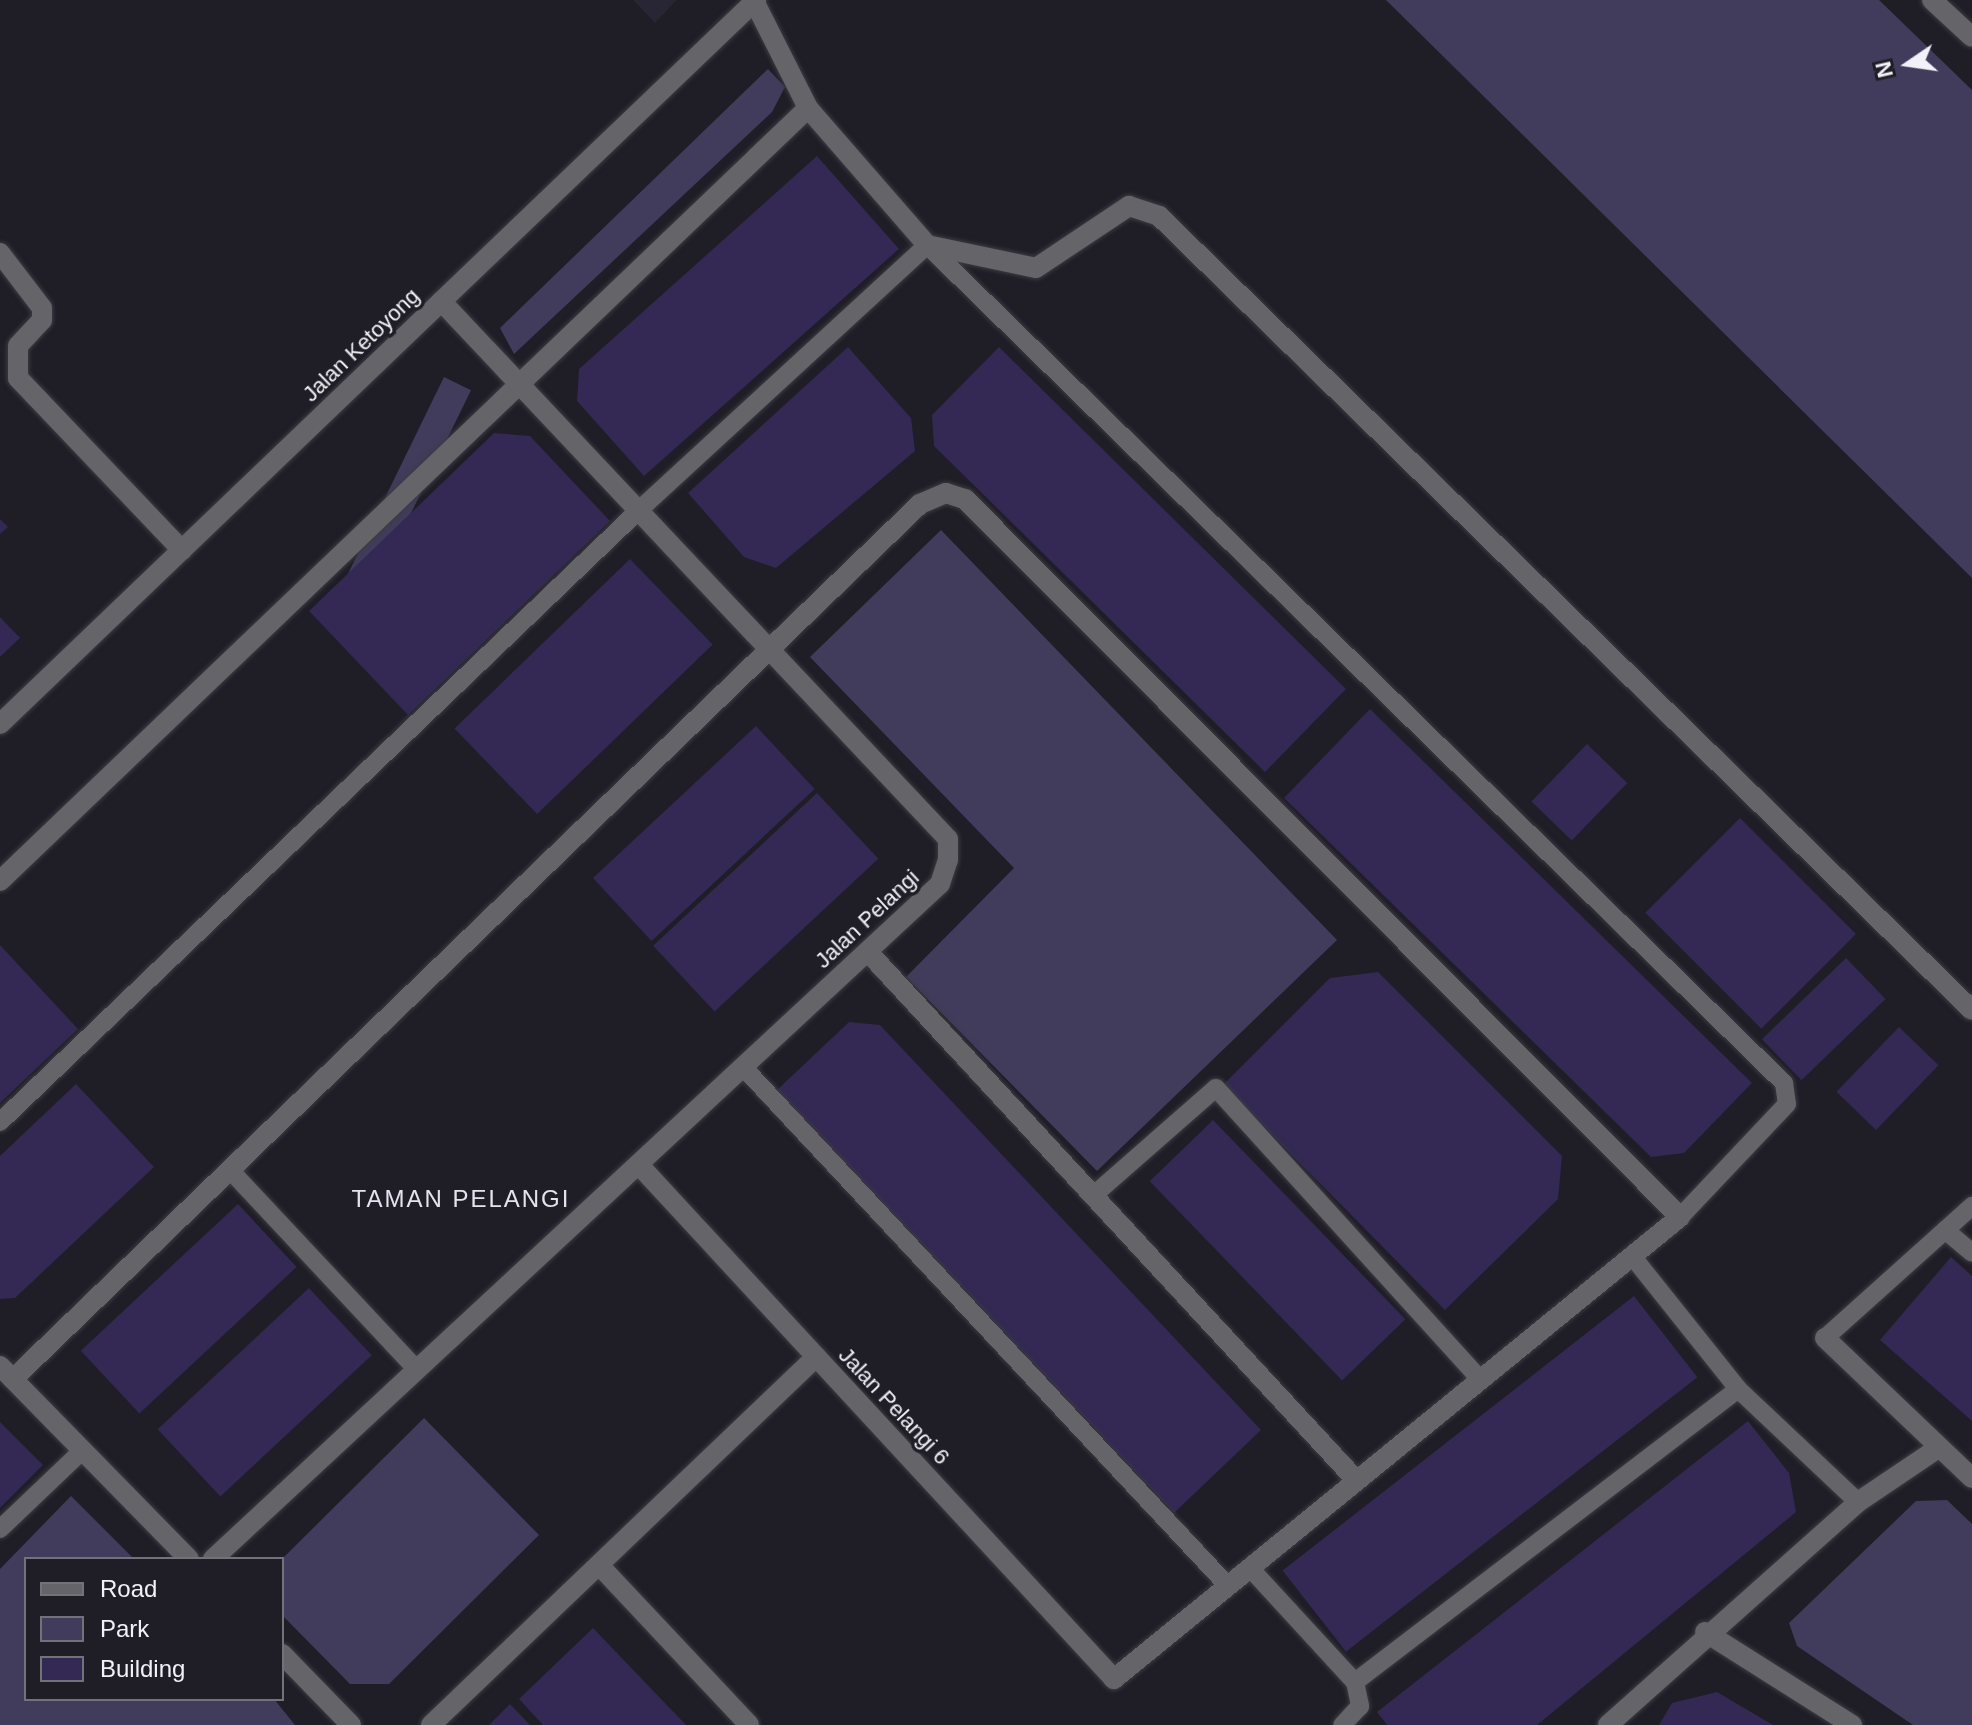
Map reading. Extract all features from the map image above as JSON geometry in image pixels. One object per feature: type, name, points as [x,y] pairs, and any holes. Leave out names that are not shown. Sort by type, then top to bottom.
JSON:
[{"type":"street","points":[[1932,0],[1972,37]]},
{"type":"street","points":[[755,1],[808,108],[927,245],[1036,268],[1129,206],[1159,216],[1972,1010]]},
{"type":"street","name":"Jalan Ketoyong","points":[[0,724],[755,1]]},
{"type":"street","points":[[0,881],[808,108]]},
{"type":"street","points":[[0,253],[42,308],[42,320],[18,346],[18,378],[182,550]]},
{"type":"street","points":[[441,301],[769,650]]},
{"type":"street","points":[[187,1557],[6,1373],[230,1170],[920,504],[946,493],[965,499],[1680,1217],[1228,1586]]},
{"type":"street","name":"Jalan Pelangi","points":[[215,1557],[940,884],[948,839],[769,650]]},
{"type":"street","points":[[868,952],[1096,1193],[1357,1481]]},
{"type":"street","name":"Jalan Pelangi 6","points":[[639,1165],[1114,1679],[1228,1586]]},
{"type":"street","points":[[1825,1338],[1972,1478]]},
{"type":"street","points":[[431,1725],[816,1357]]},
{"type":"street","points":[[1608,1725],[1705,1632],[1858,1502],[1938,1448]]},
{"type":"street","points":[[599,1565],[749,1725]]},
{"type":"street","points":[[1705,1632],[1852,1725]]},
{"type":"street","points":[[284,1656],[346,1723]]},
{"type":"lane","points":[[0,1122],[638,511],[927,245],[1784,1083],[1787,1104],[1680,1217]]},
{"type":"lane","points":[[744,1068],[1228,1586]]},
{"type":"lane","points":[[1096,1193],[1216,1088],[1481,1380]]},
{"type":"lane","points":[[230,1170],[417,1370]]},
{"type":"lane","points":[[1825,1338],[1972,1206]]},
{"type":"lane","points":[[1945,1230],[1972,1253]]},
{"type":"lane","points":[[1632,1256],[1738,1389],[1858,1502]]},
{"type":"lane","points":[[1355,1682],[1738,1389]]},
{"type":"lane","points":[[0,1529],[82,1451]]},
{"type":"lane","points":[[1250,1568],[1355,1682],[1360,1706],[1342,1725]]},
{"type":"shaded area","points":[[633,0],[677,0],[655,23]]},
{"type":"green space","points":[[1386,0],[1879,0],[1972,90],[1972,578]]},
{"type":"green space","points":[[768,69],[785,87],[772,112],[514,354],[500,328]]},
{"type":"green space","points":[[444,377],[471,390],[356,626],[329,612]]},
{"type":"green space","points":[[941,530],[1337,940],[1097,1171],[906,977],[1014,868],[810,657]]},
{"type":"green space","points":[[424,1418],[539,1535],[389,1684],[350,1684],[284,1617],[284,1557]]},
{"type":"green space","points":[[71,1496],[132,1557],[24,1557],[24,1701],[276,1701],[295,1725],[0,1725],[0,1569]]},
{"type":"green space","points":[[1947,1500],[1972,1524],[1972,1725],[1913,1725],[1797,1646],[1789,1623],[1916,1501]]},
{"type":"building","points":[[817,156],[899,249],[644,476],[577,401],[579,369]]},
{"type":"building","points":[[848,347],[911,418],[915,451],[776,568],[744,557],[688,493]]},
{"type":"building","points":[[999,347],[1346,689],[1265,772],[934,446],[932,415]]},
{"type":"building","points":[[494,433],[530,436],[610,521],[408,715],[309,611]]},
{"type":"building","points":[[0,519],[8,527],[0,534]]},
{"type":"building","points":[[630,559],[713,645],[537,814],[454,728]]},
{"type":"building","points":[[0,617],[20,638],[0,657]]},
{"type":"building","points":[[1370,709],[1752,1083],[1684,1153],[1651,1157],[1284,798]]},
{"type":"building","points":[[756,726],[815,789],[652,941],[593,878]]},
{"type":"building","points":[[1587,744],[1627,783],[1572,840],[1531,802]]},
{"type":"building","points":[[817,793],[878,859],[715,1012],[653,946]]},
{"type":"building","points":[[1740,818],[1856,934],[1761,1029],[1645,913]]},
{"type":"building","points":[[0,945],[78,1029],[0,1103]]},
{"type":"building","points":[[1846,958],[1886,999],[1801,1080],[1762,1039]]},
{"type":"building","points":[[1378,972],[1562,1156],[1558,1199],[1445,1310],[1223,1085],[1330,978]]},
{"type":"building","points":[[849,1022],[880,1025],[1261,1430],[1174,1513],[777,1090]]},
{"type":"building","points":[[1899,1027],[1939,1065],[1876,1130],[1836,1092]]},
{"type":"building","points":[[76,1084],[154,1167],[15,1298],[0,1299],[0,1156]]},
{"type":"building","points":[[1213,1120],[1405,1319],[1342,1380],[1150,1181]]},
{"type":"building","points":[[238,1204],[297,1267],[139,1414],[81,1351]]},
{"type":"building","points":[[1951,1257],[1972,1276],[1972,1421],[1880,1340]]},
{"type":"building","points":[[309,1288],[372,1355],[220,1496],[158,1429]]},
{"type":"building","points":[[1634,1296],[1697,1377],[1346,1652],[1283,1571]]},
{"type":"building","points":[[1748,1421],[1789,1473],[1796,1512],[1537,1725],[1387,1725],[1377,1712]]},
{"type":"building","points":[[0,1422],[43,1465],[0,1508]]},
{"type":"building","points":[[593,1628],[686,1725],[543,1725],[519,1699]]},
{"type":"building","points":[[1717,1692],[1773,1725],[1659,1725],[1672,1703]]},
{"type":"building","points":[[510,1704],[530,1725],[489,1725]]},
{"type":"district","name":"TAMAN PELANGI","points":[[461,1199]]}]
